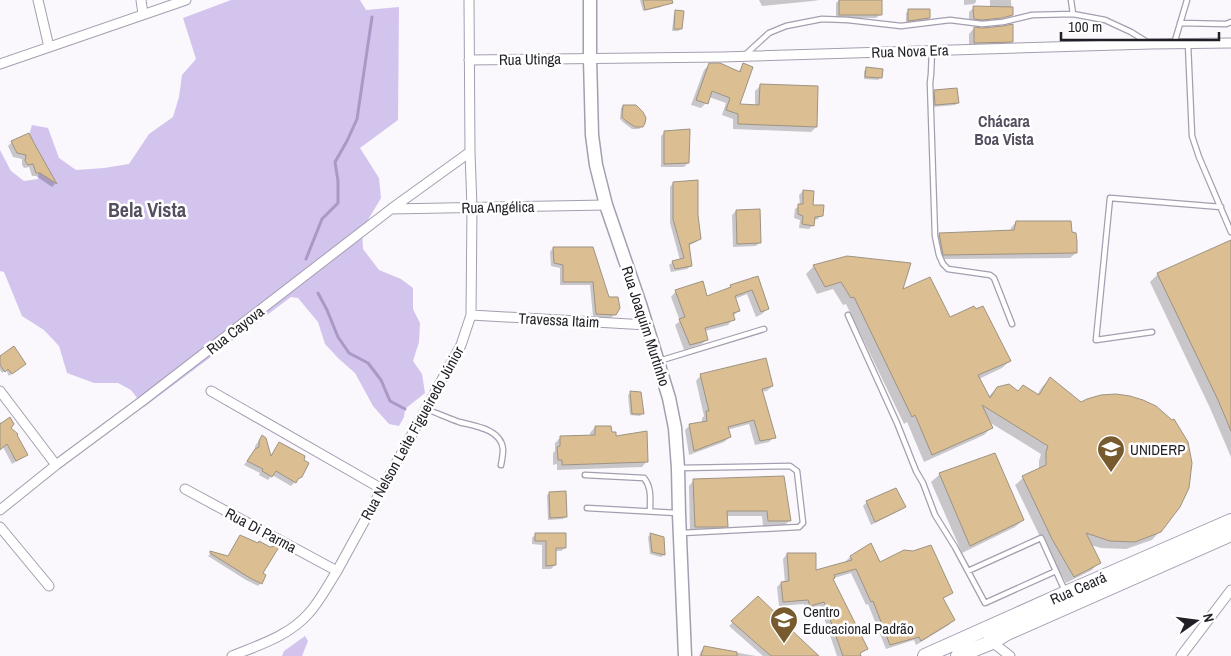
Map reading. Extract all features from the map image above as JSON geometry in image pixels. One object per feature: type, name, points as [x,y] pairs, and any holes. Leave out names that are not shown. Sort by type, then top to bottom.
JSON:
[{"type":"main road","name":"Rua Joaquim Murtinho","points":[[590,0],[592,135],[596,165],[606,205],[647,325],[669,398],[675,428],[685,656]]},
{"type":"main road","name":"Rua Ceará","points":[[958,656],[988,636],[1066,593],[1231,521]]},
{"type":"main road","name":"Rua Ceará","points":[[925,656],[988,636],[1007,633],[1231,534]]},
{"type":"street","points":[[38,0],[49,47]]},
{"type":"street","points":[[141,0],[144,14]]},
{"type":"street","points":[[0,64],[186,0]]},
{"type":"street","name":"Rua Nelson Leite Figueiredo Júnior","points":[[232,656],[285,634],[309,614],[320,600],[461,345],[471,315],[472,208],[469,0]]},
{"type":"street","name":"Rua Nova Era","points":[[590,58],[743,56],[1231,43]]},
{"type":"street","name":"Rua Utinga","points":[[470,60],[590,58]]},
{"type":"street","name":"Rua Cayova","points":[[1,507],[141,402],[391,209],[470,152]]},
{"type":"street","name":"Rua Angélica","points":[[391,209],[606,205]]},
{"type":"street","name":"Travessa Itaim","points":[[471,315],[647,325]]},
{"type":"street","points":[[0,391],[56,465]]},
{"type":"street","points":[[211,391],[382,489]]},
{"type":"street","name":"Rua Di Parma","points":[[185,489],[337,570]]},
{"type":"street","points":[[0,527],[49,586]]},
{"type":"street","points":[[1181,656],[1231,590]]},
{"type":"street","points":[[988,636],[1010,656]]},
{"type":"lane","points":[[1072,0],[1073,14]]},
{"type":"lane","points":[[1174,44],[1187,0]]},
{"type":"lane","points":[[743,56],[769,32],[786,26],[822,19],[901,26],[950,20],[982,24],[1003,22],[1032,15],[1073,14],[1105,20],[1131,32],[1150,44]]},
{"type":"lane","points":[[1180,23],[1226,24],[1231,22]]},
{"type":"lane","points":[[1188,44],[1192,136],[1231,232]]},
{"type":"lane","points":[[932,51],[930,83],[934,236],[939,255],[943,264],[948,269],[990,275],[994,278],[1012,324]]},
{"type":"lane","points":[[1152,332],[1096,340],[1110,198],[1221,207]]},
{"type":"lane","points":[[848,315],[897,423],[935,515],[985,602],[1056,570]]},
{"type":"lane","points":[[658,362],[764,329]]},
{"type":"lane","points":[[426,409],[456,421],[481,427],[493,433],[501,443],[503,450],[501,465]]},
{"type":"lane","points":[[678,468],[790,466],[797,471],[803,523],[800,527],[680,533]]},
{"type":"lane","points":[[585,475],[644,478],[651,490],[650,511]]},
{"type":"lane","points":[[587,508],[679,514]]},
{"type":"lane","points":[[968,571],[1041,538],[1066,593]]},
{"type":"shaded area","points":[[231,0],[360,0],[366,10],[399,7],[398,120],[360,148],[379,178],[381,198],[362,230],[363,249],[379,270],[401,279],[413,288],[413,309],[420,323],[419,342],[413,361],[422,374],[425,393],[405,409],[404,417],[399,426],[389,424],[373,406],[355,373],[325,344],[318,322],[298,298],[291,297],[144,407],[131,390],[118,383],[94,383],[67,373],[59,346],[44,330],[22,316],[4,272],[0,271],[0,150],[11,171],[24,181],[38,179],[39,163],[27,142],[32,125],[48,128],[59,158],[76,170],[129,164],[149,134],[173,117],[179,97],[182,75],[196,59],[183,18]]},
{"type":"shaded area","points":[[305,636],[308,641],[302,656],[282,656],[284,651]]},
{"type":"building","points":[[643,0],[672,0],[673,3],[645,10]]},
{"type":"building","points":[[839,0],[882,0],[882,15],[839,15]]},
{"type":"building","points":[[973,6],[1013,7],[1013,15],[1002,18],[974,19]]},
{"type":"building","points":[[908,9],[930,9],[930,18],[908,21]]},
{"type":"building","points":[[675,10],[684,11],[682,29],[674,29]]},
{"type":"building","points":[[1013,24],[1013,42],[974,43],[974,27],[982,28]]},
{"type":"building","points":[[709,63],[720,63],[740,72],[743,63],[753,67],[740,104],[759,105],[760,84],[818,86],[817,127],[738,124],[738,114],[726,110],[730,98],[712,91],[708,104],[696,100]]},
{"type":"building","points":[[866,67],[883,69],[882,78],[865,77]]},
{"type":"building","points":[[957,88],[959,103],[935,105],[934,90]]},
{"type":"building","points":[[623,105],[636,105],[643,112],[646,118],[643,127],[635,127],[622,117]]},
{"type":"building","points":[[690,129],[689,163],[664,164],[664,131]]},
{"type":"building","points":[[29,133],[57,184],[40,173],[36,173],[33,164],[28,165],[25,161],[26,155],[17,153],[11,141]]},
{"type":"building","points":[[698,180],[698,215],[701,239],[689,244],[692,266],[675,269],[672,261],[684,258],[673,219],[673,182]]},
{"type":"building","points":[[803,190],[814,191],[813,205],[824,205],[823,216],[815,217],[814,226],[802,224],[803,216],[798,214],[798,204],[803,204]]},
{"type":"building","points":[[760,209],[761,243],[737,244],[736,210]]},
{"type":"building","points":[[1016,221],[1071,221],[1072,232],[1076,233],[1077,253],[943,255],[939,233],[1014,230]]},
{"type":"building","points":[[1231,240],[1231,431],[1157,273]]},
{"type":"building","points":[[553,247],[593,247],[609,297],[618,297],[620,308],[616,315],[596,314],[593,282],[563,282],[563,265],[554,263]]},
{"type":"building","points":[[847,256],[911,263],[903,289],[930,277],[950,317],[974,306],[976,309],[983,306],[1011,361],[978,375],[990,398],[997,387],[1009,384],[1018,391],[1023,385],[1039,395],[1050,377],[1081,402],[1101,395],[1116,394],[1130,396],[1156,406],[1172,420],[1174,419],[1188,442],[1192,463],[1189,488],[1180,507],[1161,532],[1135,542],[1110,541],[1086,533],[1101,563],[1074,577],[1052,539],[1022,476],[1046,465],[1048,446],[982,405],[993,428],[932,455],[915,415],[912,417],[854,297],[851,298],[841,282],[825,287],[813,265]]},
{"type":"building","points":[[758,276],[769,309],[761,312],[752,290],[735,296],[740,311],[733,313],[735,320],[705,328],[708,340],[690,345],[679,319],[685,317],[675,290],[703,281],[707,296],[731,287],[730,285]]},
{"type":"building","points":[[14,346],[26,364],[12,374],[8,369],[5,372],[0,365],[0,356]]},
{"type":"building","points":[[766,358],[773,386],[762,389],[776,438],[760,441],[754,420],[728,427],[731,437],[694,451],[689,424],[707,421],[706,411],[709,411],[700,374]]},
{"type":"building","points":[[630,391],[641,392],[644,414],[632,414]]},
{"type":"building","points":[[10,417],[14,424],[11,428],[18,434],[28,455],[16,461],[7,444],[0,450],[0,424]]},
{"type":"building","points":[[595,426],[611,426],[612,432],[616,432],[616,436],[647,431],[648,462],[562,465],[562,460],[558,460],[557,447],[560,446],[560,436],[595,435]]},
{"type":"building","points":[[262,435],[266,438],[271,456],[279,442],[305,456],[304,460],[309,463],[302,477],[296,483],[276,471],[272,477],[262,471],[263,469],[247,461],[255,449],[259,447]]},
{"type":"building","points":[[995,453],[1024,520],[970,546],[939,473]]},
{"type":"building","points":[[784,476],[791,521],[768,521],[767,511],[727,511],[728,527],[695,527],[693,479]]},
{"type":"building","points":[[896,488],[906,507],[875,522],[866,501]]},
{"type":"building","points":[[566,491],[567,517],[550,518],[549,492]]},
{"type":"building","points":[[535,533],[566,533],[566,548],[556,548],[556,565],[546,566],[546,541],[535,541]]},
{"type":"building","points":[[650,533],[664,537],[665,555],[652,552]]},
{"type":"building","points":[[240,535],[270,547],[279,547],[263,573],[266,575],[262,584],[210,553],[210,551],[228,556]]},
{"type":"building","points":[[871,543],[880,562],[904,550],[913,551],[931,545],[953,593],[943,598],[955,620],[921,641],[919,637],[890,645],[873,601],[871,602],[856,569],[834,575],[835,578],[833,579],[868,649],[860,653],[861,656],[843,656],[824,602],[810,606],[808,600],[783,602],[781,582],[789,581],[787,553],[816,553],[816,570],[852,560],[850,556]]},
{"type":"building","points":[[758,596],[819,656],[771,656],[731,621]]},
{"type":"building","points":[[704,646],[737,652],[737,656],[701,656]]},
{"type":"waterway","points":[[306,259],[322,219],[338,203],[338,181],[335,162],[357,119],[372,17]]},
{"type":"waterway","points":[[318,293],[338,337],[349,353],[368,363],[381,380],[390,401],[405,409]]},
{"type":"place","name":"UNIDERP","points":[[1111,473]]},
{"type":"place","name":"Centro Educacional Padrão","points":[[784,644]]},
{"type":"district","name":"Chácara Boa Vista","points":[[1004,130]]},
{"type":"district","name":"Bela Vista","points":[[147,209]]}]
